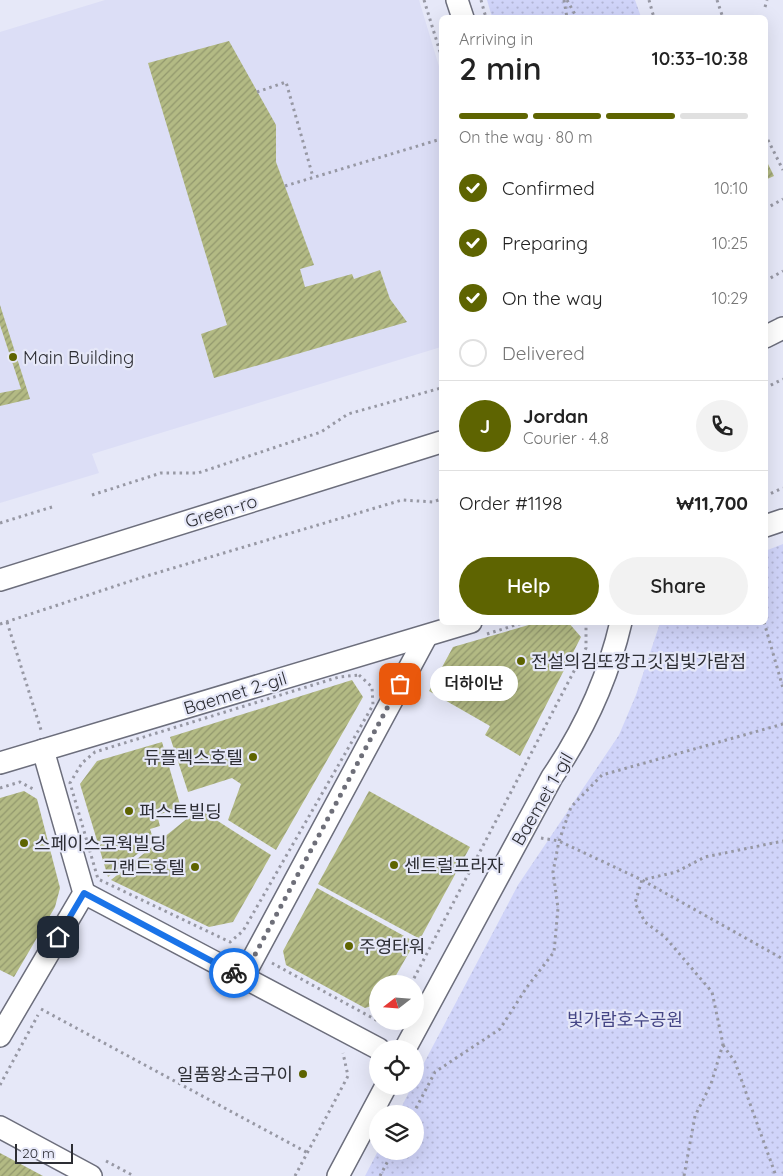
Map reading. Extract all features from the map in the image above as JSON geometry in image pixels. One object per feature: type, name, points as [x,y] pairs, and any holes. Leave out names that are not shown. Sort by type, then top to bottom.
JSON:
[{"type":"street","points":[[457,0],[461,15]]},
{"type":"street","points":[[768,336],[783,328]]},
{"type":"street","name":"Green-ro","points":[[0,580],[439,443]]},
{"type":"street","points":[[768,525],[783,520]]},
{"type":"street","name":"Baemet 1-gil","points":[[410,1040],[552,777],[570,750],[608,670],[619,625]]},
{"type":"street","name":"Baemet 2-gil","points":[[0,763],[42,741],[426,637],[474,630]]},
{"type":"street","points":[[243,977],[426,637]]},
{"type":"street","points":[[0,1036],[84,893],[42,741]]},
{"type":"street","points":[[84,893],[369,1044]]},
{"type":"street","points":[[338,1176],[381,1095]]},
{"type":"street","points":[[0,1127],[91,1176]]},
{"type":"path","points":[[424,0],[439,49]]},
{"type":"path","points":[[565,0],[566,15]]},
{"type":"path","points":[[565,0],[575,15]]},
{"type":"path","points":[[649,0],[653,15]]},
{"type":"path","points":[[717,0],[722,15]]},
{"type":"path","points":[[765,7],[767,0]]},
{"type":"path","points":[[257,92],[286,82],[313,177]]},
{"type":"path","points":[[285,186],[439,140]]},
{"type":"path","points":[[768,140],[783,170]]},
{"type":"path","points":[[768,207],[783,199]]},
{"type":"path","points":[[768,278],[783,271]]},
{"type":"path","points":[[768,386],[783,379]]},
{"type":"path","points":[[92,495],[161,473],[198,473],[321,432],[348,414],[439,389]]},
{"type":"path","points":[[768,495],[783,488]]},
{"type":"path","points":[[0,624],[143,577],[402,500],[433,502],[439,500]]},
{"type":"path","points":[[0,523],[52,507]]},
{"type":"path","points":[[7,622],[42,741]]},
{"type":"path","points":[[474,630],[506,625]]},
{"type":"path","points":[[416,975],[586,648],[586,625]]},
{"type":"path","points":[[765,625],[783,688]]},
{"type":"path","points":[[359,675],[372,687],[373,705],[243,931],[230,942],[98,879],[70,783],[82,763],[95,752],[339,677],[359,675]]},
{"type":"path","points":[[418,1105],[436,1072],[500,1029],[526,987],[554,952],[558,908],[553,872],[559,841],[572,808],[602,775],[783,724]]},
{"type":"path","points":[[0,788],[20,782],[35,790]]},
{"type":"path","points":[[536,838],[559,841],[642,880],[783,959]]},
{"type":"path","points":[[642,880],[676,872],[705,857],[783,841]]},
{"type":"path","points":[[642,880],[635,903],[645,922],[665,937],[712,992],[723,1044],[735,1062],[776,1176]]},
{"type":"path","points":[[276,953],[271,962],[369,1016]]},
{"type":"path","points":[[0,1085],[46,1000]]},
{"type":"path","points":[[41,1009],[308,1152]]},
{"type":"path","points":[[684,1176],[695,1116],[711,1084],[723,1044]]},
{"type":"path","points":[[295,1176],[348,1076],[342,1046]]},
{"type":"path","points":[[380,1176],[388,1160]]},
{"type":"shaded area","points":[[105,0],[419,0],[439,66],[439,348],[92,454],[99,473],[0,503],[0,32]]},
{"type":"green space","points":[[487,0],[635,0],[640,15],[491,15]]},
{"type":"green space","name":"빛가람호수공원","points":[[783,544],[783,1176],[365,1176],[373,1160],[424,1160],[424,1105],[402,1105],[408,1095],[424,1095],[424,1063],[518,885],[619,735],[636,695],[659,625],[768,625],[768,550]]},
{"type":"building","points":[[229,41],[276,125],[276,162],[314,265],[300,269],[305,287],[352,274],[354,279],[380,270],[390,299],[407,322],[214,378],[201,334],[227,325],[148,63]]},
{"type":"building","points":[[768,164],[774,176],[768,179]]},
{"type":"building","name":"Main Building","points":[[0,305],[30,399],[0,406],[0,393],[21,389],[0,325]]},
{"type":"building","points":[[529,625],[571,625],[581,637],[520,756],[485,735],[490,726],[429,691],[453,647]]},
{"type":"building","name":"듀플렉스호텔","points":[[352,680],[363,697],[276,850],[228,820],[241,784],[232,778],[188,792],[170,737]]},
{"type":"building","name":"퍼스트빌딩","points":[[162,742],[181,808],[157,815],[160,826],[150,829],[154,841],[108,877],[80,784],[97,761]]},
{"type":"building","name":"스페이스코웍빌딩","points":[[24,791],[37,799],[60,888],[55,907],[14,977],[0,970],[0,798]]},
{"type":"building","name":"센트럴프라자","points":[[369,791],[470,847],[420,939],[318,884]]},
{"type":"building","name":"그랜드호텔","points":[[199,809],[271,855],[233,922],[209,927],[111,880]]},
{"type":"building","name":"주영타워","points":[[317,888],[415,942],[396,975],[369,975],[369,1007],[365,1008],[286,965],[283,951]]},
{"type":"building","points":[[0,1153],[43,1176],[0,1176]]},
{"type":"way so far","points":[[234,973],[243,977],[400,684]]},
{"type":"place","name":"Main Building","points":[[13,357]]},
{"type":"place","name":"전설의김또깡고깃집빛가람점","points":[[521,661]]},
{"type":"place","name":"더하이난","points":[[400,684]]},
{"type":"place","name":"듀플렉스호텔","points":[[253,757]]},
{"type":"place","name":"퍼스트빌딩","points":[[129,811]]},
{"type":"place","name":"스페이스코웍빌딩","points":[[24,843]]},
{"type":"place","name":"센트럴프라자","points":[[394,865]]},
{"type":"place","name":"그랜드호텔","points":[[195,867]]},
{"type":"place","name":"주영타워","points":[[349,946]]},
{"type":"place","name":"일품왕소금구이","points":[[303,1074]]},
{"type":"route","points":[[58,937],[84,893],[234,973]]}]
